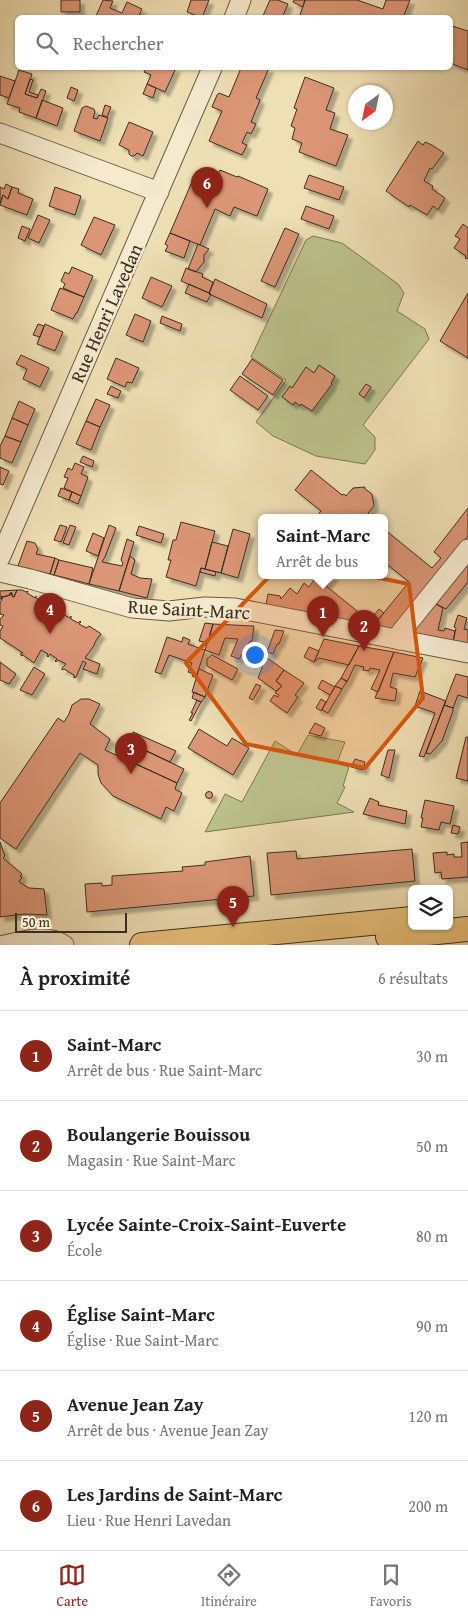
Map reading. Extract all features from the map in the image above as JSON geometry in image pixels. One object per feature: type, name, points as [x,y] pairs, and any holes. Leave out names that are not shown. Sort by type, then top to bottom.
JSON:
[{"type":"main road","points":[[453,916],[468,914]]},
{"type":"main road","points":[[142,945],[408,919]]},
{"type":"main road","points":[[300,945],[468,929]]},
{"type":"street","points":[[235,15],[241,0]]},
{"type":"street","name":"Rue Henri Lavedan","points":[[0,558],[211,70]]},
{"type":"street","points":[[0,134],[159,192]]},
{"type":"street","points":[[400,640],[401,632],[468,550]]},
{"type":"street","name":"Rue Saint-Marc","points":[[0,572],[132,608],[169,610],[205,607],[235,608],[468,653]]},
{"type":"street","points":[[4,945],[39,938],[52,939],[64,945]]},
{"type":"highlighted area","points":[[286,559],[409,584],[423,698],[365,768],[246,744],[186,663]]},
{"type":"green space","points":[[313,236],[342,243],[398,284],[404,293],[397,311],[425,329],[429,339],[363,425],[375,437],[375,450],[365,464],[316,456],[273,436],[256,422],[286,380],[251,357],[306,240]]},
{"type":"green space","points":[[308,735],[345,742],[337,763],[349,767],[343,786],[345,787],[337,803],[354,812],[205,832],[225,794],[242,802],[275,741],[297,755]]},
{"type":"building","points":[[61,0],[80,0],[80,12],[61,12]]},
{"type":"building","points":[[103,0],[113,1],[110,8],[122,13],[127,2],[142,9],[139,15],[96,15]]},
{"type":"building","points":[[191,0],[209,0],[203,15],[194,15],[187,12]]},
{"type":"building","points":[[270,0],[278,0],[288,4],[283,15],[263,15]]},
{"type":"building","points":[[294,0],[305,0],[303,7],[293,2]]},
{"type":"building","points":[[305,0],[357,0],[383,9],[386,0],[410,0],[404,15],[300,15]]},
{"type":"building","points":[[453,26],[468,31],[468,70],[453,64]]},
{"type":"building","points":[[19,70],[32,74],[25,94],[37,98],[41,89],[46,91],[36,118],[19,112],[20,108],[7,104]]},
{"type":"building","points":[[145,70],[175,70],[165,92],[147,84],[151,75],[144,72]]},
{"type":"building","points":[[240,70],[268,70],[256,98],[260,100],[251,122],[256,124],[251,134],[247,132],[242,143],[247,145],[242,155],[209,141],[222,111],[212,107],[217,95],[219,93],[229,97]]},
{"type":"building","points":[[0,76],[15,81],[9,98],[0,95]]},
{"type":"building","points":[[305,77],[334,88],[326,110],[335,113],[330,129],[348,135],[336,166],[299,152],[302,143],[292,139],[295,128],[291,126],[297,109],[294,108]]},
{"type":"building","points":[[30,79],[33,80],[29,92],[38,95],[37,98],[25,94]]},
{"type":"building","points":[[147,84],[156,88],[153,98],[143,94]]},
{"type":"building","points":[[71,87],[78,90],[74,101],[67,98]]},
{"type":"building","points":[[42,100],[63,108],[57,126],[36,118]]},
{"type":"building","points":[[105,105],[111,107],[107,117],[102,115]]},
{"type":"building","points":[[86,106],[94,109],[93,118],[97,119],[99,115],[108,118],[100,141],[74,131],[82,108]]},
{"type":"building","points":[[129,122],[153,132],[143,156],[137,153],[131,156],[129,150],[119,145]]},
{"type":"building","points":[[418,141],[423,145],[425,142],[432,145],[444,153],[432,169],[430,168],[424,181],[433,186],[432,189],[445,198],[438,210],[433,206],[427,215],[410,205],[409,207],[386,191]]},
{"type":"building","points":[[208,170],[218,174],[220,170],[268,189],[257,216],[234,207],[230,216],[215,209],[200,245],[170,233],[194,177],[203,181]]},
{"type":"building","points":[[309,175],[344,187],[339,200],[304,188]]},
{"type":"building","points":[[6,184],[12,187],[8,199],[3,195],[0,203],[0,187],[4,189]]},
{"type":"building","points":[[12,187],[19,189],[18,193],[33,199],[27,215],[0,205],[3,195],[8,199]]},
{"type":"building","points":[[55,187],[81,196],[75,215],[49,206]]},
{"type":"building","points":[[306,206],[334,216],[329,229],[301,219]]},
{"type":"building","points":[[38,215],[50,220],[39,243],[28,238]]},
{"type":"building","points":[[94,217],[115,225],[101,255],[81,245]]},
{"type":"building","points":[[463,224],[468,228],[468,259],[454,248],[460,239],[455,236]]},
{"type":"building","points":[[22,226],[30,229],[25,241],[18,238]]},
{"type":"building","points":[[285,228],[299,234],[275,287],[261,281]]},
{"type":"building","points":[[170,233],[190,241],[184,258],[165,251],[168,246],[165,244]]},
{"type":"building","points":[[198,244],[209,249],[204,255],[204,262],[196,272],[188,269]]},
{"type":"building","points":[[72,267],[93,276],[84,297],[63,288],[65,284],[61,281],[65,272],[69,274]]},
{"type":"building","points":[[186,268],[203,274],[202,277],[213,282],[209,293],[181,281]]},
{"type":"building","points":[[151,277],[172,286],[162,307],[142,298]]},
{"type":"building","points":[[215,279],[267,304],[262,318],[209,294]]},
{"type":"building","points":[[189,284],[211,294],[207,302],[185,293]]},
{"type":"building","points":[[60,288],[84,297],[73,319],[51,310]]},
{"type":"building","points":[[468,293],[468,358],[440,341]]},
{"type":"building","points":[[135,314],[151,321],[143,342],[126,335]]},
{"type":"building","points":[[162,316],[182,324],[180,331],[160,323]]},
{"type":"building","points":[[38,324],[44,326],[40,337],[33,335]]},
{"type":"building","points":[[45,324],[63,332],[55,351],[37,344]]},
{"type":"building","points":[[21,355],[49,368],[40,387],[23,379],[27,369],[16,364]]},
{"type":"building","points":[[116,358],[139,368],[132,383],[127,382],[125,387],[107,379]]},
{"type":"building","points":[[252,359],[283,380],[273,395],[242,374]]},
{"type":"building","points":[[319,365],[335,376],[332,384],[312,411],[295,402],[293,405],[282,397],[290,386],[292,388],[306,367],[314,373]]},
{"type":"building","points":[[240,376],[268,396],[258,410],[230,390]]},
{"type":"building","points":[[366,384],[371,387],[364,398],[359,394]]},
{"type":"building","points":[[111,386],[121,391],[118,398],[107,394]]},
{"type":"building","points":[[96,399],[110,405],[100,427],[86,421]]},
{"type":"building","points":[[19,401],[35,409],[28,425],[12,418]]},
{"type":"building","points":[[12,418],[28,425],[21,442],[5,436]]},
{"type":"building","points":[[86,421],[100,427],[91,450],[76,444]]},
{"type":"building","points":[[5,436],[21,442],[12,463],[0,458],[0,446]]},
{"type":"building","points":[[83,456],[94,461],[92,467],[80,462]]},
{"type":"building","points":[[75,463],[84,467],[81,474],[88,477],[81,496],[64,488],[68,478],[64,477],[68,468],[72,470]]},
{"type":"building","points":[[0,467],[9,471],[3,485],[0,484]]},
{"type":"building","points":[[311,470],[342,495],[346,496],[353,488],[365,487],[372,494],[374,506],[369,514],[318,514],[321,511],[295,490]]},
{"type":"building","points":[[61,488],[72,492],[69,500],[58,496]]},
{"type":"building","points":[[72,492],[81,496],[78,504],[69,500]]},
{"type":"building","points":[[468,508],[468,536],[392,630],[373,626],[409,582],[388,565],[388,532],[432,568],[441,558],[434,552]]},
{"type":"building","points":[[181,522],[215,531],[205,569],[201,568],[196,586],[166,577],[171,560],[168,560],[173,540],[176,540]]},
{"type":"building","points":[[60,525],[67,527],[61,542],[54,540]]},
{"type":"building","points":[[70,525],[76,527],[69,545],[63,543]]},
{"type":"building","points":[[109,525],[116,528],[102,562],[122,566],[121,560],[127,539],[134,542],[119,591],[89,584]]},
{"type":"building","points":[[139,526],[164,534],[161,543],[136,535]]},
{"type":"building","points":[[233,529],[250,534],[238,578],[221,573]]},
{"type":"building","points":[[93,533],[104,538],[98,556],[86,551]]},
{"type":"building","points":[[27,541],[35,543],[38,549],[36,554],[55,558],[50,574],[18,566]]},
{"type":"building","points":[[212,542],[228,546],[221,573],[205,569]]},
{"type":"building","points":[[130,556],[135,560],[131,574],[140,578],[152,579],[147,598],[119,591]]},
{"type":"building","points":[[55,558],[59,560],[54,575],[50,574]]},
{"type":"building","points":[[59,560],[93,568],[89,584],[54,575]]},
{"type":"building","points":[[468,560],[468,582],[446,609],[434,603]]},
{"type":"building","points":[[201,568],[216,572],[215,576],[200,572]]},
{"type":"building","points":[[315,579],[332,579],[326,586],[362,615],[355,623],[266,605],[268,594],[280,596],[281,599],[290,588],[297,594],[304,583],[309,587]]},
{"type":"building","points":[[17,590],[14,597],[10,593],[10,595],[2,596],[2,599],[0,599],[0,591]]},
{"type":"building","points":[[17,590],[28,591],[27,593],[35,598],[36,596],[43,603],[45,600],[44,603],[52,608],[55,604],[64,610],[62,614],[70,618],[71,616],[71,619],[78,623],[81,622],[79,624],[86,628],[89,626],[100,633],[101,635],[85,658],[100,664],[97,674],[83,669],[86,663],[83,661],[74,678],[74,675],[64,669],[62,670],[66,664],[58,660],[56,662],[57,659],[50,654],[48,657],[48,654],[41,650],[34,663],[23,655],[21,656],[21,653],[23,653],[0,638],[0,631],[3,626],[0,625],[0,619],[4,615],[0,614],[1,596],[12,593],[14,597]]},
{"type":"building","points":[[434,603],[443,608],[438,630],[444,631],[445,628],[455,631],[453,642],[414,634],[413,630]]},
{"type":"building","points":[[379,609],[384,613],[373,626],[355,623],[362,615],[369,621]]},
{"type":"building","points":[[458,615],[467,618],[464,629],[468,630],[468,645],[453,642],[456,628],[454,627]]},
{"type":"building","points":[[205,623],[213,624],[208,643],[199,641]]},
{"type":"building","points":[[213,624],[254,626],[252,641],[250,641],[239,659],[231,656],[238,639],[225,638],[219,655],[205,650]]},
{"type":"building","points":[[275,630],[284,631],[273,654],[267,652]]},
{"type":"building","points":[[167,637],[182,642],[183,637],[190,640],[188,644],[205,650],[196,677],[188,672],[192,663],[169,655],[161,674],[155,672]]},
{"type":"building","points":[[324,639],[359,646],[349,665],[319,658],[314,662]]},
{"type":"building","points":[[359,646],[394,652],[378,692],[371,689],[380,670],[370,668],[369,671],[363,670],[364,667],[355,665],[347,682],[341,678]]},
{"type":"building","points":[[309,647],[319,651],[314,662],[304,657]]},
{"type":"building","points":[[394,652],[423,658],[415,677],[393,673],[390,687],[397,689],[395,701],[375,698]]},
{"type":"building","points":[[212,655],[238,669],[232,680],[207,666],[207,659]]},
{"type":"building","points":[[266,657],[284,670],[276,681],[282,686],[276,691],[258,678]]},
{"type":"building","points":[[0,662],[16,674],[9,684],[0,680]]},
{"type":"building","points":[[34,667],[45,674],[32,695],[20,690]]},
{"type":"building","points":[[199,669],[213,675],[205,697],[192,692]]},
{"type":"building","points":[[284,670],[304,683],[295,695],[298,697],[287,713],[270,701],[274,695],[278,697],[279,695],[275,693],[282,686],[276,681]]},
{"type":"building","points":[[456,674],[468,677],[468,698],[458,695],[453,708],[444,705]]},
{"type":"building","points":[[341,678],[347,681],[342,689],[335,686]]},
{"type":"building","points":[[322,680],[335,687],[330,695],[318,688]]},
{"type":"building","points":[[256,684],[261,686],[253,700],[249,698]]},
{"type":"building","points":[[335,686],[342,689],[328,713],[322,710]]},
{"type":"building","points":[[420,691],[446,701],[424,757],[419,756],[435,713],[415,706]]},
{"type":"building","points":[[194,692],[205,697],[201,702],[192,698]]},
{"type":"building","points":[[81,699],[89,699],[100,704],[90,724],[110,739],[105,750],[177,783],[175,789],[182,793],[174,811],[166,807],[161,819],[113,796],[101,783],[98,765],[80,753],[16,849],[0,838],[0,803],[58,718],[64,722],[72,705]]},
{"type":"building","points":[[321,699],[326,702],[321,711],[316,708]]},
{"type":"building","points":[[197,700],[201,702],[191,721],[189,720],[193,713],[191,713]]},
{"type":"building","points":[[444,705],[453,708],[453,711],[442,741],[430,754],[426,753]]},
{"type":"building","points":[[315,723],[325,728],[321,736],[309,733]]},
{"type":"building","points":[[199,729],[227,746],[232,738],[249,748],[233,775],[188,748]]},
{"type":"building","points":[[133,732],[176,751],[170,762],[130,743]]},
{"type":"building","points":[[466,737],[468,737],[468,781],[456,778]]},
{"type":"building","points":[[140,748],[184,769],[177,783],[134,763]]},
{"type":"building","points":[[388,750],[395,750],[389,778],[381,775]]},
{"type":"building","points":[[355,759],[365,762],[363,770],[351,767]]},
{"type":"building","points":[[209,791],[213,795],[209,799],[205,795]]},
{"type":"building","points":[[370,798],[379,802],[378,805],[407,811],[405,824],[363,814]]},
{"type":"building","points":[[425,800],[454,806],[450,824],[441,822],[439,830],[421,827]]},
{"type":"building","points":[[453,825],[460,827],[458,834],[451,833]]},
{"type":"building","points":[[0,842],[5,856],[3,858],[22,874],[19,882],[29,888],[44,889],[47,915],[24,914],[0,917]]},
{"type":"building","points":[[468,842],[468,877],[442,879],[441,872],[435,873],[433,853],[447,852],[447,855],[454,854],[454,857],[462,857],[461,843]]},
{"type":"building","points":[[412,849],[415,881],[271,895],[267,853],[296,851],[297,859]]},
{"type":"building","points":[[250,856],[254,896],[87,912],[85,884],[102,883],[102,886],[112,885],[112,876],[183,871],[182,867],[205,865],[205,862]]},
{"type":"place","name":"Les Jardins de Saint-Marc","points":[[207,208]]},
{"type":"place","name":"Église Saint-Marc","points":[[50,634]]},
{"type":"place","name":"Saint-Marc","points":[[323,637]]},
{"type":"place","name":"Boulangerie Bouissou","points":[[364,651]]},
{"type":"place","name":"Lycée Sainte-Croix-Saint-Euverte","points":[[131,774]]},
{"type":"place","name":"Avenue Jean Zay","points":[[233,927]]}]
